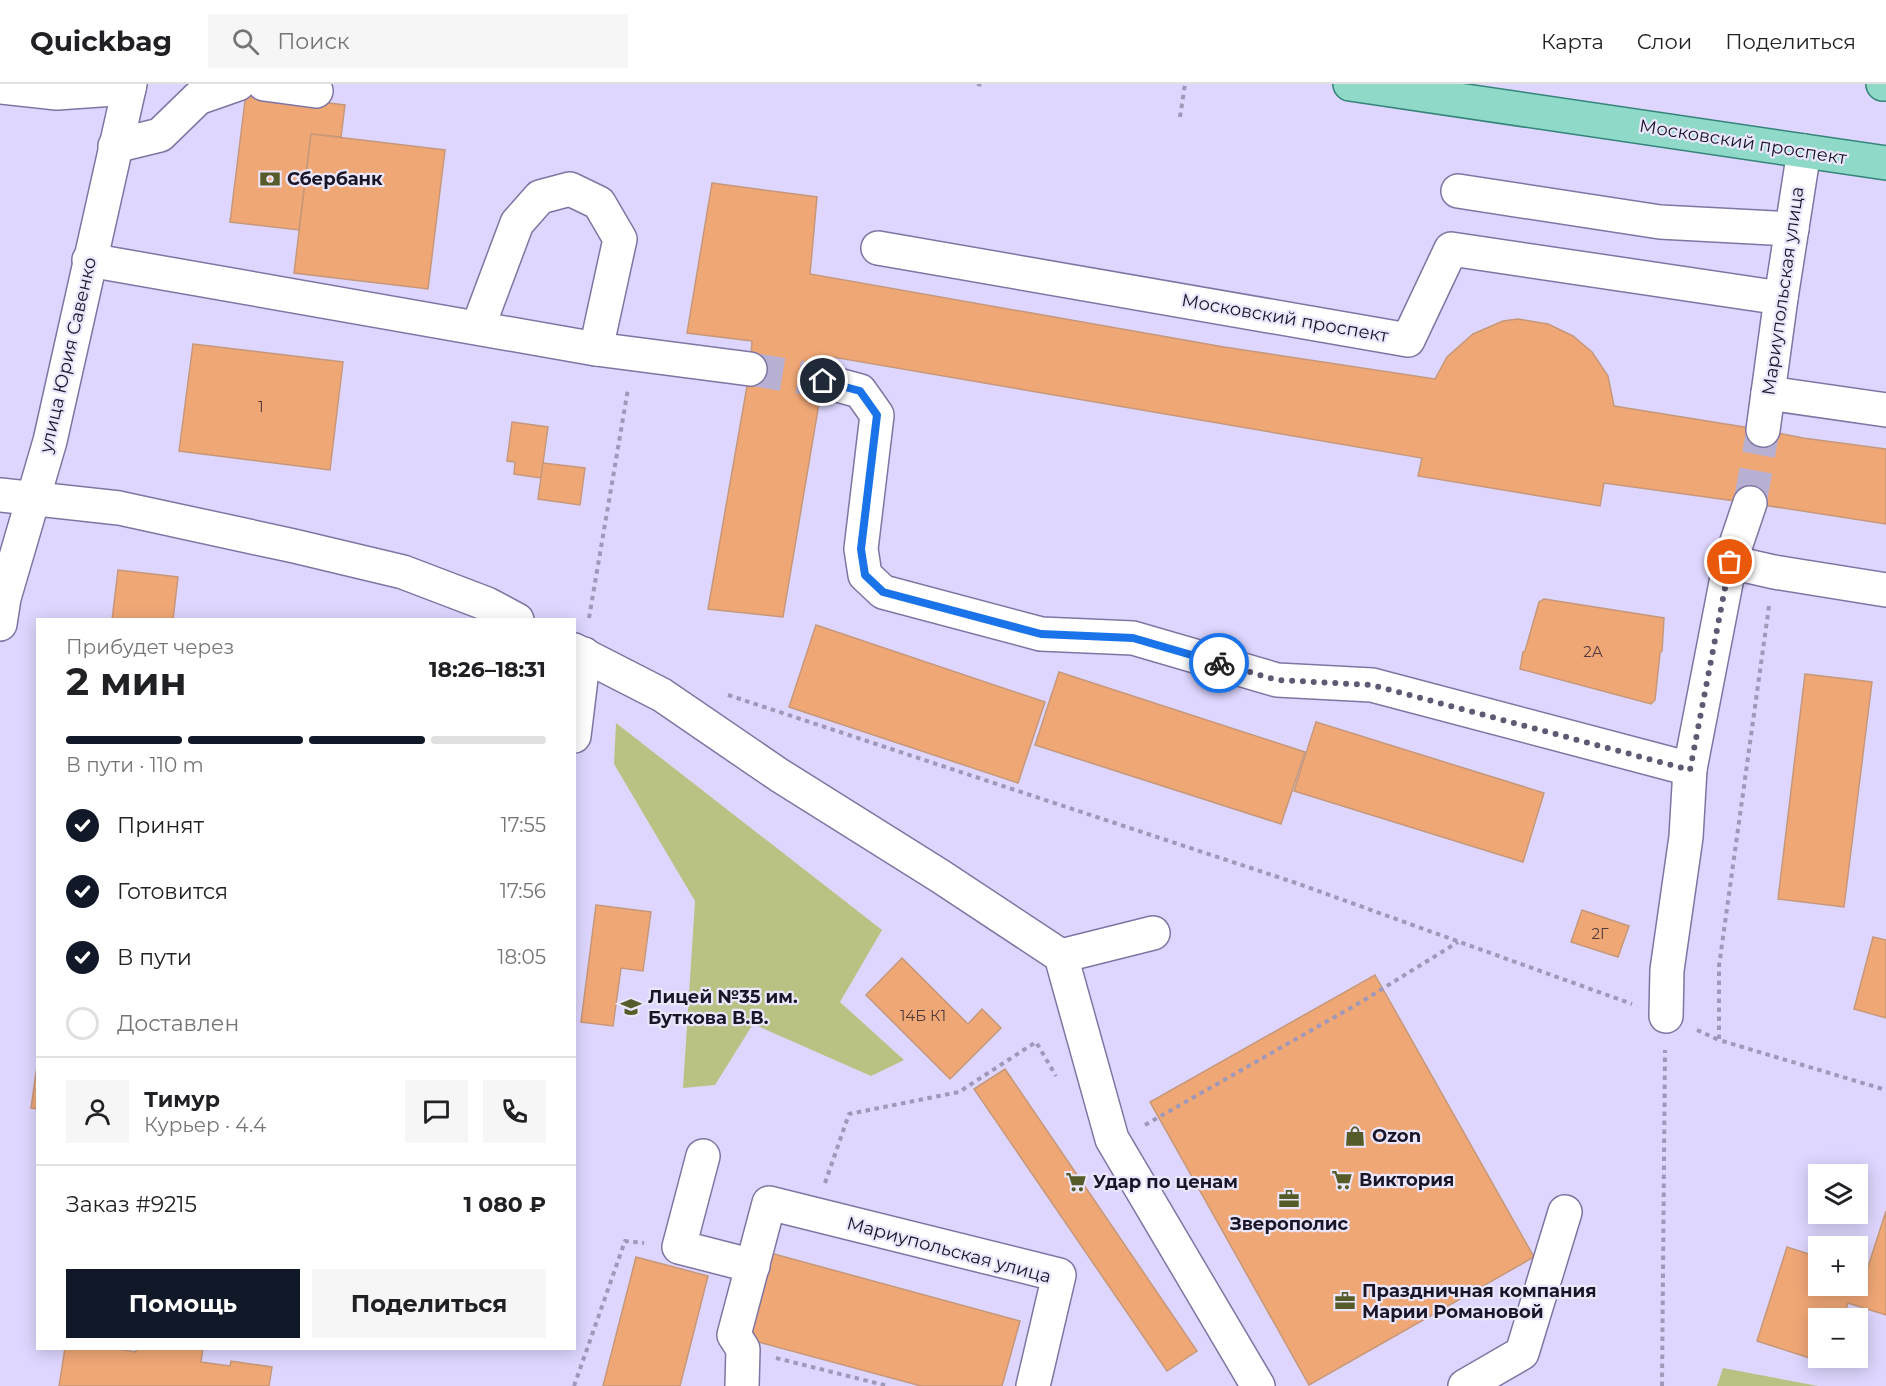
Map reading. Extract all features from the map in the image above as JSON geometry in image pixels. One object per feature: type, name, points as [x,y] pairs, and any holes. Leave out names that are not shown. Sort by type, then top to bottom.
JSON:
[{"type":"main road","name":"Московский проспект","points":[[1350,84],[1886,163]]},
{"type":"street","points":[[115,146],[160,135],[198,98],[238,84]]},
{"type":"street","points":[[264,84],[316,91]]},
{"type":"street","points":[[0,87],[57,93],[129,86]]},
{"type":"street","name":"улица Юрия Савенко","points":[[0,624],[4,598],[50,441],[129,86]]},
{"type":"street","name":"Мариупольская улица","points":[[1763,430],[1804,152]]},
{"type":"street","points":[[478,327],[517,223],[540,197],[570,189],[600,202],[620,239],[596,349]]},
{"type":"street","points":[[1458,191],[1660,222],[1791,229]]},
{"type":"street","name":"Московский проспект","points":[[878,248],[1408,340],[1450,249],[1781,298]]},
{"type":"street","points":[[89,260],[596,349],[750,369]]},
{"type":"street","points":[[823,381],[860,391],[877,415],[861,549],[865,575],[883,592],[1041,634],[1133,638],[1277,680],[1372,685],[1690,770]]},
{"type":"street","points":[[1768,393],[1886,410]]},
{"type":"street","points":[[0,495],[119,508],[403,572],[487,604],[513,618]]},
{"type":"street","points":[[1666,1016],[1667,970],[1686,837],[1690,770],[1730,562],[1750,503]]},
{"type":"street","points":[[1730,562],[1774,572],[1886,590]]},
{"type":"street","points":[[576,712],[582,642],[779,775],[940,876],[1061,956],[1112,1139],[1258,1386]]},
{"type":"street","points":[[1061,956],[1153,933]]},
{"type":"street","points":[[703,1156],[679,1247],[753,1266],[734,1335],[744,1349],[742,1386]]},
{"type":"street","name":"Мариупольская улица","points":[[753,1266],[769,1203],[1059,1275],[1033,1386]]},
{"type":"street","points":[[1465,1386],[1522,1353],[1565,1212]]},
{"type":"path","points":[[977,84],[983,85]]},
{"type":"path","points":[[1180,117],[1185,84]]},
{"type":"path","points":[[582,642],[634,353]]},
{"type":"path","points":[[1719,1040],[1719,966],[1774,572]]},
{"type":"path","points":[[719,692],[1296,884],[1666,1016],[1719,1040],[1886,1090]]},
{"type":"path","points":[[1662,1386],[1666,1016]]},
{"type":"path","points":[[574,1386],[625,1241],[679,1247]]},
{"type":"path","points":[[744,1349],[888,1386]]},
{"type":"green space","points":[[616,723],[882,930],[840,1002],[904,1060],[871,1076],[753,1024],[715,1085],[683,1088],[695,901],[614,764]]},
{"type":"green space","points":[[1723,1368],[1818,1386],[1717,1386]]},
{"type":"building","name":"Сбербанк","points":[[246,93],[345,105],[341,137],[311,134],[299,230],[230,222]]},
{"type":"building","points":[[311,134],[445,150],[428,289],[294,273]]},
{"type":"building","points":[[712,183],[817,197],[810,274],[1224,347],[1435,379],[1447,357],[1473,334],[1503,321],[1518,319],[1548,324],[1573,336],[1592,352],[1608,376],[1614,406],[1803,438],[1886,449],[1886,524],[1604,483],[1600,506],[1418,476],[1422,458],[827,356],[783,617],[708,609],[750,369],[752,341],[687,333]]},
{"type":"building","points":[[193,344],[343,362],[330,470],[179,451]]},
{"type":"building","points":[[512,422],[548,427],[541,478],[514,474],[515,462],[507,461]]},
{"type":"building","points":[[543,463],[585,468],[580,505],[538,499]]},
{"type":"building","points":[[118,570],[178,577],[173,618],[112,618]]},
{"type":"building","points":[[1544,599],[1664,618],[1655,700],[1651,704],[1520,669],[1539,602]]},
{"type":"building","points":[[816,625],[1045,702],[1018,783],[789,707]]},
{"type":"building","points":[[1059,672],[1305,752],[1281,824],[1035,745]]},
{"type":"building","points":[[1805,674],[1872,682],[1844,907],[1778,899]]},
{"type":"building","points":[[1316,722],[1544,793],[1523,862],[1294,791]]},
{"type":"building","points":[[596,905],[651,912],[643,971],[621,968],[613,1026],[581,1022]]},
{"type":"building","points":[[1582,910],[1629,926],[1618,957],[1571,942]]},
{"type":"building","points":[[1873,937],[1886,940],[1886,1018],[1854,1009]]},
{"type":"building","points":[[902,958],[968,1024],[982,1009],[1001,1028],[950,1079],[866,995]]},
{"type":"building","name":"Виктория","points":[[1375,975],[1534,1257],[1309,1385],[1150,1102]]},
{"type":"building","points":[[1005,1069],[1197,1351],[1167,1371],[974,1089]]},
{"type":"building","points":[[36,1073],[36,1109],[31,1108]]},
{"type":"building","points":[[1886,1211],[1886,1315],[1848,1303],[1846,1308],[1808,1308],[1808,1358],[1757,1341],[1787,1247],[1808,1254],[1808,1296],[1868,1296],[1868,1267]]},
{"type":"building","points":[[763,1251],[1020,1321],[1002,1386],[921,1386],[740,1337]]},
{"type":"building","points":[[636,1257],[708,1276],[680,1386],[603,1386]]},
{"type":"building","points":[[65,1350],[136,1352],[136,1350],[203,1350],[201,1362],[230,1366],[231,1361],[272,1367],[269,1386],[59,1386]]},
{"type":"tunnel","points":[[750,369],[823,381]]},
{"type":"tunnel","points":[[1750,503],[1763,430]]},
{"type":"way so far","points":[[1219,663],[1277,680],[1372,685],[1690,770],[1730,562]]},
{"type":"place","name":"Сбербанк","points":[[270,179]]},
{"type":"place","name":"Лицей №35 им. Буткова В.В.","points":[[631,1007]]},
{"type":"place","name":"Ozon","points":[[1355,1136]]},
{"type":"place","name":"Виктория","points":[[1342,1180]]},
{"type":"place","name":"Удар по ценам","points":[[1076,1182]]},
{"type":"place","name":"Зверополис","points":[[1289,1199]]},
{"type":"place","name":"Праздничная компания Марии Романовой","points":[[1345,1301]]},
{"type":"route","points":[[823,381],[860,391],[877,415],[861,549],[865,575],[883,592],[1041,634],[1133,638],[1219,663]]}]
